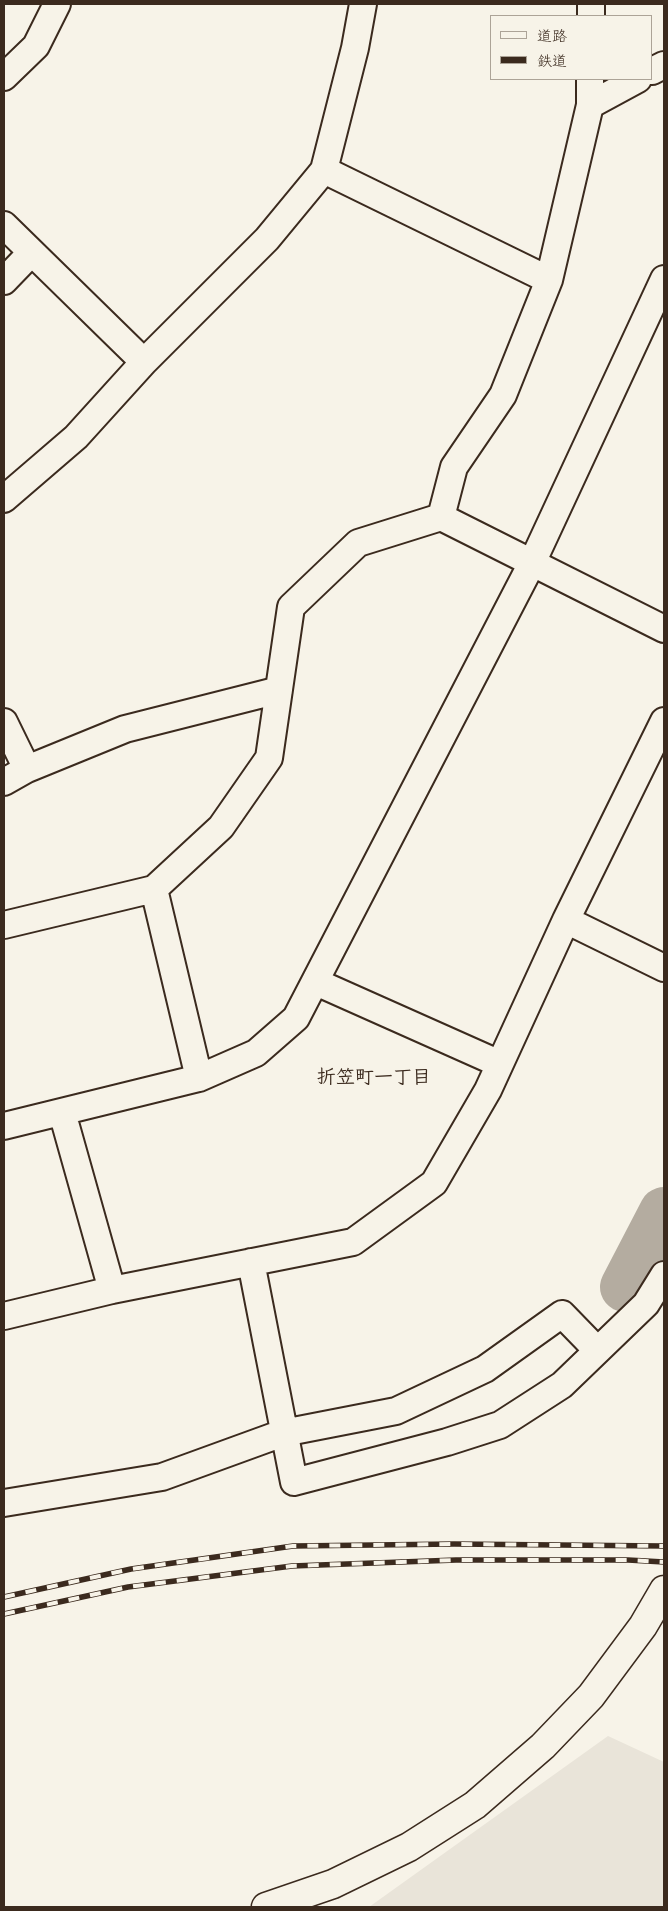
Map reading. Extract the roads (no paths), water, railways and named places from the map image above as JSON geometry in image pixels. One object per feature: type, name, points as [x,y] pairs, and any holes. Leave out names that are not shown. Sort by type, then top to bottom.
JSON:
[{"type":"street","points":[[4,78],[36,46],[57,4]]},
{"type":"street","points":[[4,499],[76,437],[144,362],[267,239],[324,170],[355,48],[363,4]]},
{"type":"street","points":[[653,70],[664,64]]},
{"type":"street","points":[[441,516],[454,467],[503,395],[549,280],[590,105],[590,80]]},
{"type":"street","points":[[590,105],[636,80]]},
{"type":"street","points":[[324,170],[549,280]]},
{"type":"street","points":[[4,225],[144,362]]},
{"type":"street","points":[[4,280],[31,253]]},
{"type":"street","points":[[4,1126],[199,1078],[256,1053],[296,1018],[532,562],[664,279]]},
{"type":"street","points":[[4,925],[154,889],[221,827],[269,758],[291,607],[358,543],[441,516],[664,629]]},
{"type":"street","points":[[4,782],[26,769],[125,729],[279,690]]},
{"type":"street","points":[[4,1316],[112,1290],[353,1242],[434,1183],[488,1090],[566,920],[664,721]]},
{"type":"street","points":[[4,722],[26,769]]},
{"type":"street","points":[[154,889],[199,1078]]},
{"type":"street","points":[[566,920],[664,968]]},
{"type":"street","points":[[316,982],[500,1064]]},
{"type":"street","points":[[62,1112],[112,1290]]},
{"type":"street","points":[[251,1262],[294,1482],[447,1442],[500,1425],[562,1385],[646,1304],[664,1274]]},
{"type":"street","points":[[4,1504],[162,1477],[283,1433],[396,1411],[485,1369],[562,1314],[597,1350]]},
{"type":"street","points":[[266,1907],[333,1884],[400,1851],[475,1805],[543,1746],[590,1696],[643,1626],[664,1590]]},
{"type":"waterway","points":[[625,1287],[664,1212]]},
{"type":"railway","points":[[4,1597],[131,1569],[293,1546],[454,1544],[664,1546]]},
{"type":"railway","points":[[4,1614],[128,1587],[292,1566],[456,1560],[628,1560],[664,1562]]},
{"type":"district","name":"折笠町一丁目","points":[[374,1078]]}]
